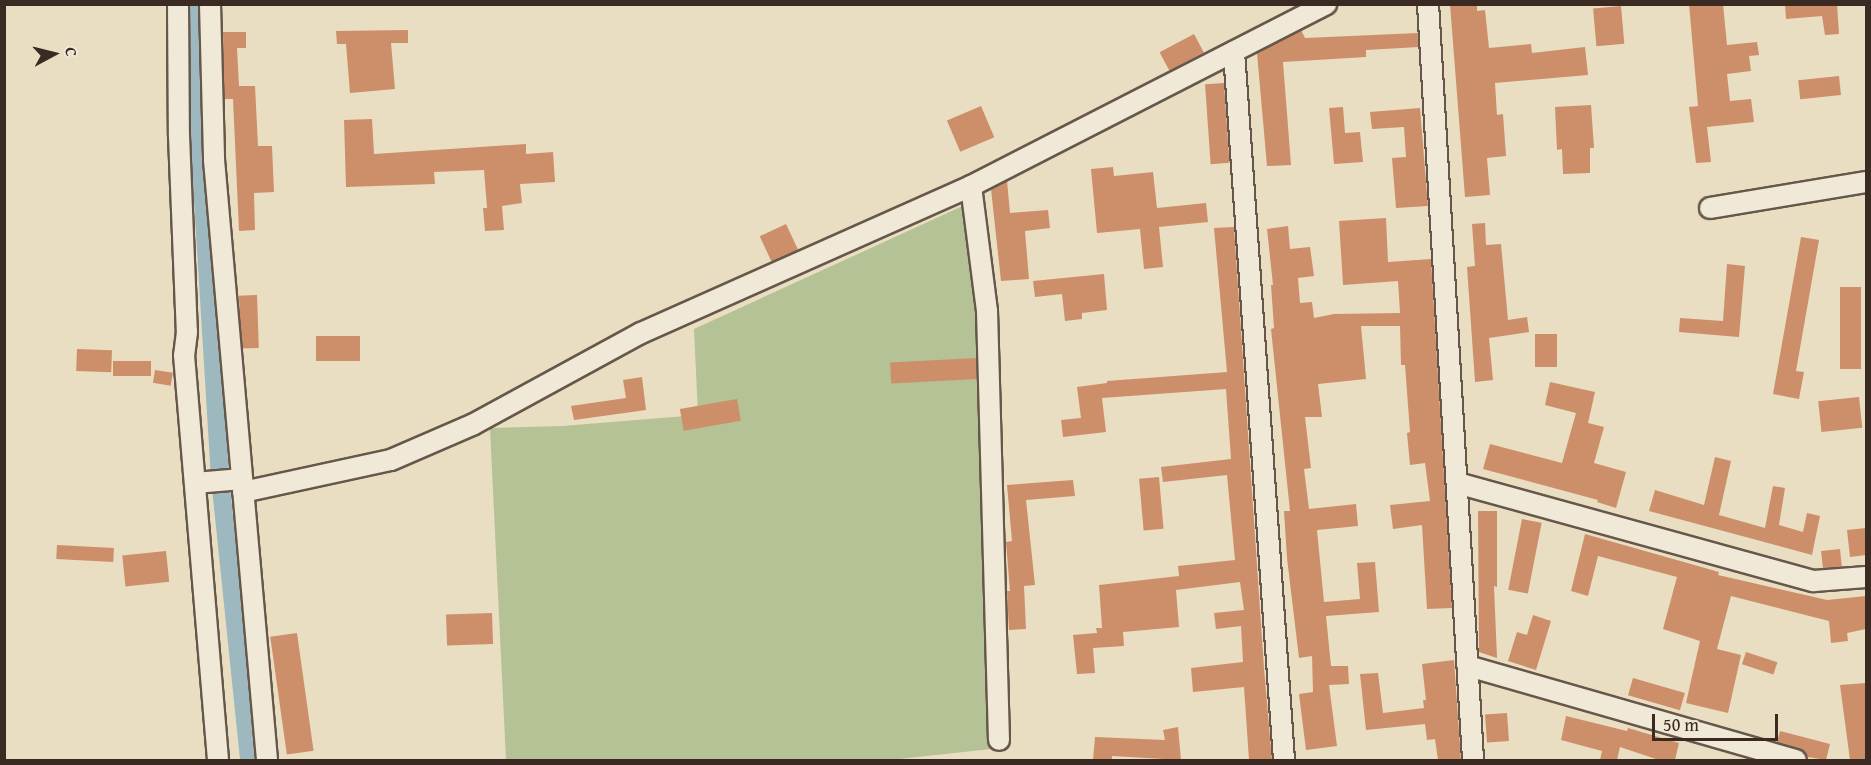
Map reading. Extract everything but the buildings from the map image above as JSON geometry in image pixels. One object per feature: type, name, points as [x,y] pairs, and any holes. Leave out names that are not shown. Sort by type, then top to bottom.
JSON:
[{"type":"street","points":[[178,4],[179,125],[187,332],[184,355],[218,760]]},
{"type":"street","points":[[210,4],[214,160],[267,760]]},
{"type":"street","points":[[195,483],[242,485],[391,460],[474,424],[641,333],[972,186],[1326,4]]},
{"type":"street","points":[[1428,4],[1473,760]]},
{"type":"street","points":[[1234,52],[1284,760]]},
{"type":"street","points":[[1710,208],[1866,183]]},
{"type":"street","points":[[972,186],[987,311],[999,740]]},
{"type":"street","points":[[1457,483],[1814,582],[1866,577]]},
{"type":"street","points":[[1468,666],[1796,760]]},
{"type":"green space","points":[[967,204],[976,302],[991,749],[890,760],[506,760],[490,428],[563,426],[698,415],[694,329]]},
{"type":"waterway","points":[[191,4],[220,478],[249,760]]}]
